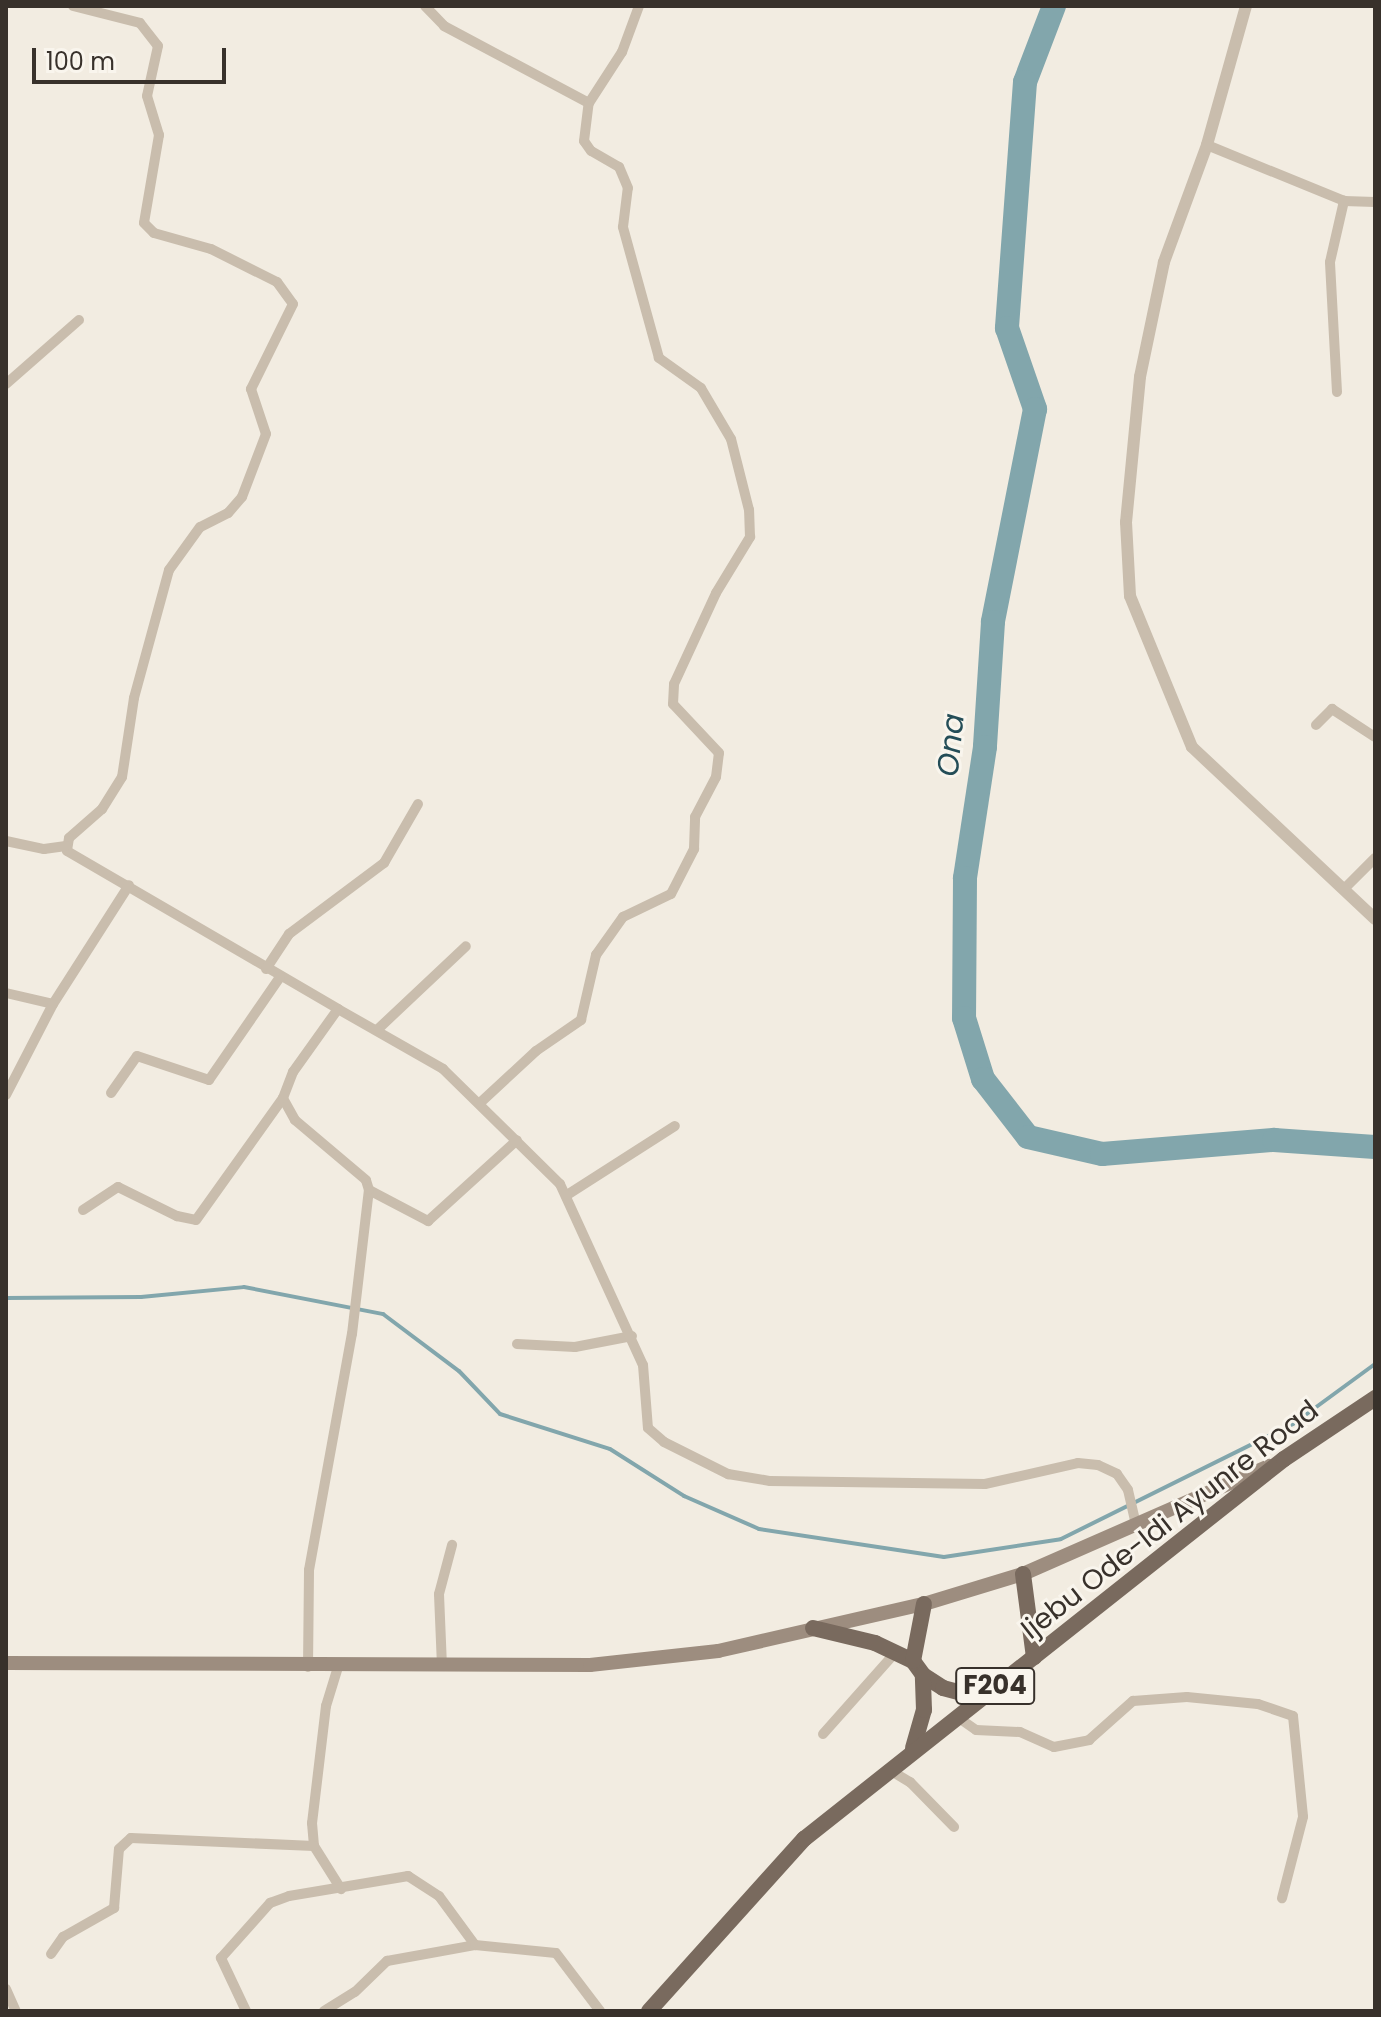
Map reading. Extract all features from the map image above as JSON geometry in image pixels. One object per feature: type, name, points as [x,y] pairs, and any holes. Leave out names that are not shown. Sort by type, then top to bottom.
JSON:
[{"type":"main road","name":"Ijebu Ode-Idi Ayunre Road","points":[[649,2011],[804,1839],[912,1749],[1034,1657],[1284,1459],[1375,1398]]},
{"type":"main road","points":[[6,1663],[308,1667],[590,1665],[718,1651],[924,1604],[1023,1574],[1137,1528],[1284,1459]]},
{"type":"main road","points":[[1023,1574],[1034,1657]]},
{"type":"main road","points":[[912,1749],[924,1710],[918,1668],[924,1604]]},
{"type":"main road","points":[[813,1628],[849,1634],[895,1653],[943,1688],[980,1698]]},
{"type":"street","points":[[6,841],[44,849],[66,846],[107,803],[122,777],[134,698],[169,570],[200,527],[228,513],[242,497],[266,434],[251,389],[293,304],[277,282],[211,249],[154,233],[144,223],[159,135],[147,96],[158,46],[140,23],[73,6]]},
{"type":"street","points":[[425,6],[444,26],[589,103]]},
{"type":"street","points":[[481,1102],[536,1051],[581,1020],[596,955],[623,917],[671,894],[694,849],[695,817],[716,777],[719,753],[673,704],[674,684],[716,593],[750,537],[731,439],[701,388],[659,358],[623,227],[628,188],[619,167],[591,151],[584,141],[589,103],[622,52],[639,6]]},
{"type":"street","points":[[1246,6],[1207,145],[1164,262],[1140,377],[1126,522],[1130,596],[1192,747],[1375,919]]},
{"type":"street","points":[[1207,145],[1344,201],[1375,202]]},
{"type":"street","points":[[1337,392],[1330,262],[1344,201]]},
{"type":"street","points":[[6,384],[79,320]]},
{"type":"street","points":[[1316,725],[1332,709],[1375,737]]},
{"type":"street","points":[[266,969],[289,934],[384,863],[418,804]]},
{"type":"street","points":[[66,846],[266,969],[443,1069],[481,1102],[567,1195],[643,1365],[648,1428],[728,1474],[770,1481],[985,1484],[1078,1463],[1109,1468],[1128,1490],[1137,1528]]},
{"type":"street","points":[[1344,889],[1375,858]]},
{"type":"street","points":[[6,1095],[53,1004],[129,885]]},
{"type":"street","points":[[377,1030],[466,946]]},
{"type":"street","points":[[111,1093],[137,1056],[209,1080],[280,977]]},
{"type":"street","points":[[6,993],[53,1004]]},
{"type":"street","points":[[83,1210],[118,1187],[177,1216],[196,1220],[283,1098],[293,1072],[338,1009]]},
{"type":"street","points":[[283,1098],[295,1120],[366,1180],[369,1190],[352,1334],[309,1570],[308,1667]]},
{"type":"street","points":[[567,1195],[675,1126]]},
{"type":"street","points":[[369,1190],[428,1221],[517,1140]]},
{"type":"street","points":[[517,1344],[575,1347],[632,1336]]},
{"type":"street","points":[[442,1666],[439,1594],[452,1545]]},
{"type":"street","points":[[823,1734],[895,1653]]},
{"type":"street","points":[[338,1667],[320,1743],[314,1846],[341,1889]]},
{"type":"street","points":[[956,1716],[976,1730],[1020,1732],[1054,1747],[1089,1740],[1133,1701],[1187,1697],[1244,1702],[1293,1716],[1303,1817],[1282,1898]]},
{"type":"street","points":[[888,1769],[910,1782],[954,1827]]},
{"type":"street","points":[[51,1954],[63,1937],[114,1908],[119,1849],[131,1838],[314,1846]]},
{"type":"street","points":[[246,2011],[221,1958],[270,1903],[341,1889],[386,1876],[408,1876],[439,1896],[475,1945]]},
{"type":"street","points":[[324,2011],[355,1992],[387,1961],[475,1945],[556,1953],[600,2011]]},
{"type":"street","points":[[6,1989],[16,2011]]},
{"type":"waterway","name":"Ona","points":[[1054,6],[1025,82],[1007,328],[1035,409],[993,622],[985,747],[965,878],[964,1018],[983,1079],[1028,1137],[1102,1154],[1274,1140],[1375,1147]]},
{"type":"waterway","points":[[6,1298],[141,1297],[244,1287],[383,1314],[459,1371],[500,1414],[610,1449],[684,1496],[759,1529],[944,1557],[1061,1539],[1293,1424],[1375,1364]]}]
